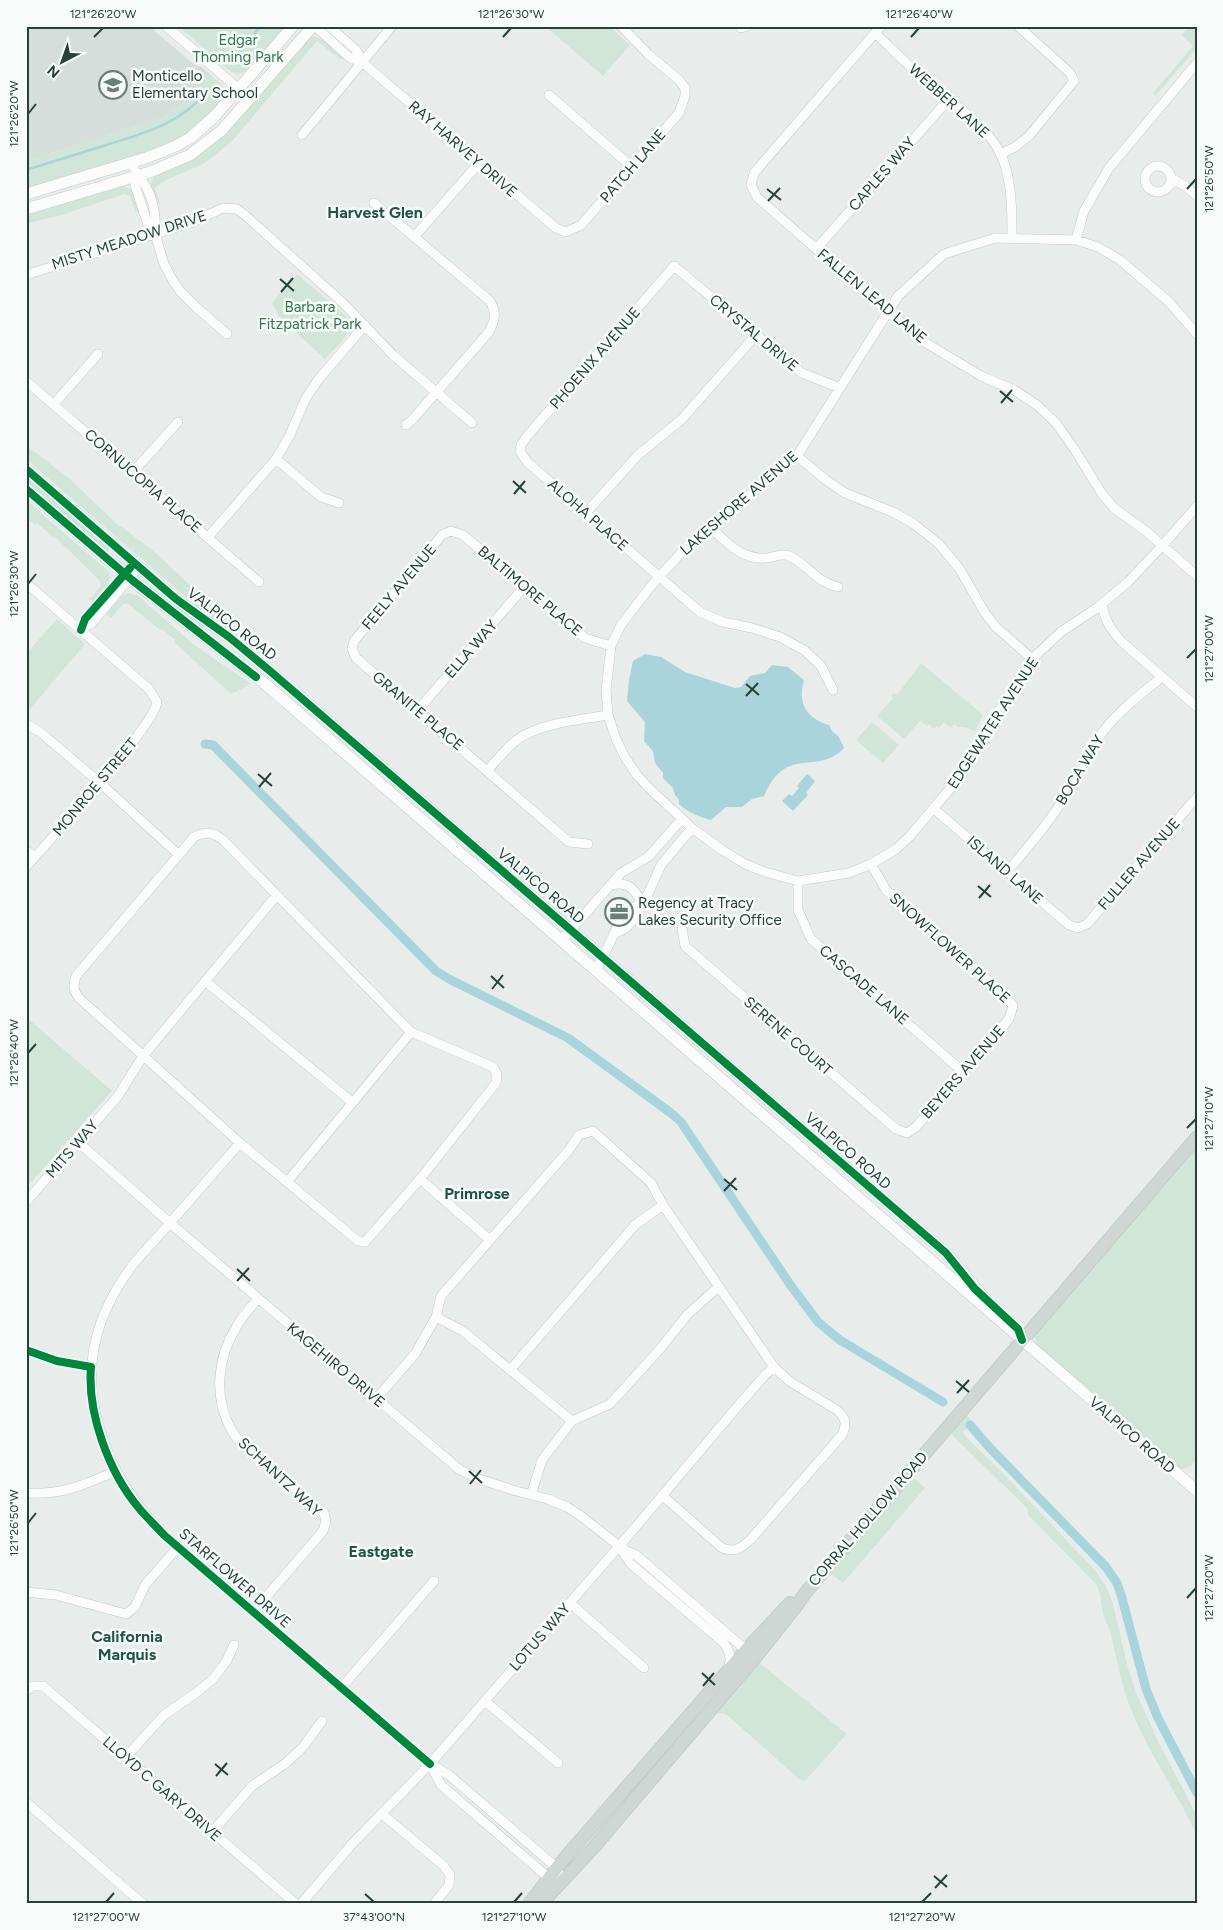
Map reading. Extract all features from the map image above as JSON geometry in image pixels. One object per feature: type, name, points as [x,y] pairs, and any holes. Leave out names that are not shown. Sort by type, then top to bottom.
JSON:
[{"type":"main road","points":[[26,194],[163,152],[190,138],[210,121],[292,26]]},
{"type":"main road","points":[[26,209],[137,176],[164,167],[190,155],[222,130],[314,26]]},
{"type":"main road","name":"VALPICO ROAD","points":[[26,469],[176,599],[270,670],[946,1253],[975,1289],[1018,1329],[1022,1340]]},
{"type":"main road","name":"VALPICO ROAD","points":[[26,489],[127,576],[260,680],[1197,1491]]},
{"type":"main road","name":"CORRAL HOLLOW ROAD","points":[[542,1904],[556,1876],[594,1847],[759,1653],[806,1592],[1197,1137]]},
{"type":"main road","points":[[529,1904],[556,1876],[746,1650],[784,1608],[806,1592]]},
{"type":"street","points":[[166,26],[249,98]]},
{"type":"street","name":"RAY HARVEY DRIVE","points":[[314,26],[349,57],[363,63],[556,228],[566,232]]},
{"type":"street","name":"RAY HARVEY DRIVE","points":[[329,26],[356,50],[363,63]]},
{"type":"street","points":[[302,135],[392,26]]},
{"type":"street","name":"PATCH LANE","points":[[566,232],[581,225],[632,167],[679,113],[685,96],[685,88],[679,80],[648,54],[621,26]]},
{"type":"street","points":[[1000,154],[1015,147],[1029,136],[1074,81],[1070,73],[1018,26]]},
{"type":"street","name":"WEBBER LANE","points":[[878,30],[927,82],[989,134],[1004,162],[1010,190],[1012,238]]},
{"type":"street","name":"FALLEN LEAD LANE","points":[[878,30],[754,172],[751,185],[757,196],[888,312],[926,343],[981,376],[1014,390],[1037,405],[1056,423],[1102,494],[1114,508],[1148,532],[1197,576]]},
{"type":"street","points":[[1197,63],[1109,168],[1084,211],[1076,240],[1098,247],[1120,260],[1168,301],[1197,334]]},
{"type":"street","points":[[549,95],[632,167]]},
{"type":"street","name":"CAPLES WAY","points":[[816,249],[948,99]]},
{"type":"street","points":[[132,162],[137,176],[136,185],[147,222],[155,234],[164,264],[180,291],[227,334]]},
{"type":"street","points":[[414,237],[479,163]]},
{"type":"street","points":[[1171,178],[1186,186],[1197,196]]},
{"type":"street","points":[[374,203],[490,301],[495,310],[495,319],[489,332],[406,425]]},
{"type":"street","name":"MISTY MEADOW DRIVE","points":[[26,275],[193,222],[223,208],[232,208],[246,216],[365,325]]},
{"type":"street","name":"LAKESHORE AVENUE","points":[[687,823],[636,774],[624,758],[608,715],[606,690],[611,646],[621,625],[658,577],[688,545],[796,456],[898,296],[944,254],[994,238],[1076,240]]},
{"type":"street","name":"CRYSTAL DRIVE","points":[[674,266],[802,373],[840,388]]},
{"type":"street","name":"PHOENIX AVENUE","points":[[520,452],[521,445],[528,435],[674,266]]},
{"type":"street","points":[[208,537],[276,459],[306,398],[318,380],[365,325],[393,355],[472,423]]},
{"type":"street","points":[[586,513],[637,456],[682,419],[756,335]]},
{"type":"street","points":[[54,404],[98,354]]},
{"type":"street","name":"CORNUCOPIA PLACE","points":[[26,381],[259,582]]},
{"type":"street","points":[[133,472],[178,422]]},
{"type":"street","name":"ALOHA PLACE","points":[[520,452],[527,462],[700,612],[723,622],[752,628],[780,637],[804,650],[821,666],[833,690]]},
{"type":"street","points":[[796,456],[845,493],[895,513],[914,524],[938,544],[959,568],[985,613],[996,626],[1032,659]]},
{"type":"street","points":[[276,459],[321,497],[339,503]]},
{"type":"street","name":"EDGEWATER AVENUE","points":[[687,823],[722,850],[745,864],[765,872],[798,881],[849,873],[872,864],[895,850],[934,809],[960,777],[980,747],[1004,700],[1032,659],[1062,631],[1102,604],[1128,582],[1197,506]]},
{"type":"street","points":[[710,527],[726,542],[742,553],[759,558],[786,555],[795,559],[825,584],[838,587]]},
{"type":"street","name":"BALTIMORE PLACE","points":[[451,531],[463,535],[585,638],[611,646]]},
{"type":"street","name":"FEELY AVENUE","points":[[352,649],[354,640],[442,535],[451,531]]},
{"type":"street","points":[[26,582],[81,630],[85,619],[137,564]]},
{"type":"street","name":"ELLA WAY","points":[[417,711],[524,587]]},
{"type":"street","points":[[1102,604],[1104,618],[1111,631],[1197,707]]},
{"type":"street","name":"MONROE STREET","points":[[26,868],[135,740],[155,710],[157,702],[149,689],[81,630]]},
{"type":"street","name":"GRANITE PLACE","points":[[352,649],[356,658],[488,770],[569,842],[588,844]]},
{"type":"street","name":"BOCA WAY","points":[[1007,872],[1040,834],[1105,729],[1120,712],[1162,676]]},
{"type":"street","points":[[488,770],[511,745],[533,732],[548,727],[608,715]]},
{"type":"street","points":[[26,724],[40,732],[99,782],[179,856]]},
{"type":"street","name":"FULLER AVENUE","points":[[1078,928],[1087,924],[1197,797]]},
{"type":"street","name":"ISLAND LANE","points":[[934,809],[1069,925],[1078,928]]},
{"type":"street","points":[[561,941],[621,873],[653,852],[687,823]]},
{"type":"street","points":[[596,971],[614,934],[626,928],[638,915],[642,902],[648,894],[661,865],[687,823]]},
{"type":"street","points":[[202,833],[211,833],[223,840],[277,895],[411,1032],[494,1067],[497,1074],[496,1082],[420,1179],[365,1242],[358,1241],[240,1143],[79,998],[74,991],[73,984],[76,976],[194,838],[202,833]]},
{"type":"street","points":[[26,850],[35,857]]},
{"type":"street","name":"SNOWFLOWER PLACE","points":[[872,864],[886,890],[1004,994],[1013,1006]]},
{"type":"street","name":"CASCADE LANE","points":[[798,881],[798,910],[811,939],[962,1072]]},
{"type":"street","points":[[610,885],[626,884],[632,888],[642,902]]},
{"type":"street","name":"MITS WAY","points":[[26,1202],[118,1096],[143,1056],[277,895]]},
{"type":"street","name":"SERENE COURT","points":[[682,929],[685,946],[896,1129],[907,1132]]},
{"type":"street","points":[[205,981],[352,1102]]},
{"type":"street","name":"BEYERS AVENUE","points":[[907,1132],[916,1126],[1009,1019],[1013,1006]]},
{"type":"street","points":[[287,1182],[411,1032]]},
{"type":"street","points":[[376,1399],[416,1354],[436,1317],[441,1296],[570,1150],[579,1135],[593,1131],[650,1183],[718,1287],[774,1367],[789,1381],[844,1416],[846,1428],[842,1435],[757,1532],[743,1546],[733,1551],[722,1548],[662,1495]]},
{"type":"street","name":"KAGEHIRO DRIVE","points":[[78,1142],[258,1299],[460,1470],[479,1480],[548,1499],[567,1507],[594,1524],[619,1546]]},
{"type":"street","name":"STARFLOWER DRIVE","points":[[240,1143],[133,1264],[112,1297],[97,1333],[91,1368],[91,1396],[109,1460],[137,1506],[164,1536],[430,1764],[441,1784],[556,1876]]},
{"type":"street","points":[[420,1179],[490,1240]]},
{"type":"street","points":[[511,1370],[635,1225],[663,1205]]},
{"type":"street","points":[[531,1495],[542,1460],[572,1421],[610,1404],[687,1315],[718,1287]]},
{"type":"street","name":"SCHANTZ WAY","points":[[253,1612],[323,1531],[326,1521],[324,1513],[248,1449],[233,1432],[226,1416],[220,1396],[218,1378],[223,1358],[237,1325],[258,1299]]},
{"type":"street","points":[[436,1317],[463,1331],[572,1421]]},
{"type":"street","points":[[26,1350],[57,1361],[91,1368]]},
{"type":"street","name":"LOTUS WAY","points":[[301,1904],[352,1844],[430,1764],[765,1375],[774,1367]]},
{"type":"street","points":[[26,1493],[60,1492],[78,1488],[116,1471]]},
{"type":"street","points":[[619,1546],[636,1555],[746,1650],[747,1656],[744,1664],[689,1729],[678,1749]]},
{"type":"street","points":[[619,1546],[631,1564],[724,1644],[731,1656],[727,1672]]},
{"type":"street","points":[[26,1592],[56,1595],[126,1614],[135,1607],[145,1584],[178,1547]]},
{"type":"street","points":[[342,1688],[434,1581]]},
{"type":"street","points":[[570,1603],[644,1668]]},
{"type":"street","points":[[126,1757],[164,1715],[213,1679],[226,1662],[234,1645]]},
{"type":"street","name":"LLOYD C GARY DRIVE","points":[[26,1691],[32,1686],[43,1686],[296,1904]]},
{"type":"street","points":[[485,1701],[558,1763]]},
{"type":"street","points":[[213,1831],[252,1786],[286,1762],[303,1747],[322,1721]]},
{"type":"street","points":[[430,1764],[449,1775],[556,1876]]},
{"type":"street","points":[[26,1802],[143,1904]]},
{"type":"street","points":[[382,1814],[444,1866],[450,1875],[445,1892],[434,1904]]},
{"type":"shaded area","name":"Monticello Elementary School","points":[[26,26],[149,26],[191,62],[210,74],[181,105],[159,119],[26,161]]},
{"type":"green space","name":"Edgar Thoming Park","points":[[178,26],[286,26],[247,71],[239,75],[231,72]]},
{"type":"green space","points":[[545,26],[609,26],[630,45],[603,76]]},
{"type":"green space","points":[[1190,26],[1197,30],[1197,48],[1156,95],[1153,93],[1193,46],[1182,35]]},
{"type":"green space","points":[[315,36],[323,40],[343,57],[341,60],[317,41],[233,140],[204,164],[168,179],[155,188],[160,203],[156,204],[150,186],[154,176],[192,160],[216,142],[308,38]]},
{"type":"green space","points":[[210,74],[223,86],[224,97],[213,111],[189,132],[163,147],[26,189],[26,161],[159,119],[181,105]]},
{"type":"green space","points":[[123,186],[132,190],[139,211],[135,212],[130,196],[124,194],[61,215],[26,224],[26,215]]},
{"type":"green space","name":"Barbara Fitzpatrick Park","points":[[297,274],[347,317],[349,323],[344,339],[325,359],[280,318],[272,303]]},
{"type":"green space","points":[[26,445],[72,481],[120,527],[157,554],[229,622],[223,629],[26,459]]},
{"type":"green space","points":[[26,475],[103,543],[109,549],[107,552],[26,483]]},
{"type":"green space","points":[[26,500],[109,572],[108,584],[93,602],[89,599],[101,586],[100,581],[54,536],[37,523],[35,525],[26,517]]},
{"type":"green space","points":[[129,593],[137,595],[193,644],[251,684],[231,694],[174,642],[175,640],[127,603],[123,604],[111,618],[106,614],[122,596]]},
{"type":"green space","points":[[57,619],[85,644],[30,709],[26,709],[26,654]]},
{"type":"green space","points":[[921,663],[983,715],[975,731],[965,727],[958,727],[954,724],[951,728],[944,722],[939,728],[937,726],[934,729],[929,724],[927,726],[920,721],[904,739],[877,716],[893,698],[891,696],[894,693],[897,695]]},
{"type":"green space","points":[[872,722],[899,745],[883,763],[856,740]]},
{"type":"green space","points":[[26,1017],[112,1091],[26,1188]]},
{"type":"green space","points":[[1197,1144],[1197,1459],[1191,1466],[1179,1470],[1036,1345],[1035,1333]]},
{"type":"green space","points":[[965,1413],[973,1422],[963,1432],[967,1438],[1095,1570],[1105,1585],[1112,1600],[1127,1664],[1136,1692],[1158,1741],[1197,1816],[1197,1835],[1143,1736],[1128,1702],[1110,1631],[1104,1619],[1100,1593],[1096,1584],[1028,1515],[1027,1508],[949,1432]]},
{"type":"green space","points":[[912,1476],[925,1488],[843,1583],[829,1572]]},
{"type":"green space","points":[[756,1660],[847,1734],[805,1781],[799,1779],[726,1714],[718,1713],[715,1710]]},
{"type":"water","points":[[645,654],[661,657],[685,672],[735,688],[741,687],[750,676],[765,673],[772,665],[788,667],[804,680],[802,695],[807,711],[819,721],[829,725],[832,731],[839,737],[844,748],[834,756],[823,760],[792,765],[782,770],[773,780],[764,796],[752,799],[742,807],[726,807],[711,820],[694,814],[679,804],[673,788],[663,778],[663,773],[655,763],[653,751],[644,741],[645,722],[627,701],[633,661]]},
{"type":"water","points":[[807,774],[815,781],[806,793],[808,795],[793,811],[782,801],[789,794],[792,796],[799,788],[797,786]]},
{"type":"waterway","points":[[233,60],[261,26]]},
{"type":"waterway","points":[[26,170],[132,137],[160,126],[185,112],[207,91]]},
{"type":"waterway","points":[[205,744],[213,745],[436,971],[568,1038],[671,1113],[681,1122],[789,1283],[818,1322],[840,1340],[943,1402]]},
{"type":"waterway","points":[[970,1425],[1106,1567],[1117,1583],[1146,1689],[1158,1718],[1197,1793]]},
{"type":"cycle path","points":[[26,469],[176,599],[229,637],[270,671],[946,1253],[975,1289],[1018,1329],[1022,1340]]},
{"type":"cycle path","points":[[26,489],[132,580],[256,677]]},
{"type":"cycle path","points":[[81,630],[85,619],[130,568]]},
{"type":"cycle path","points":[[26,1350],[57,1361],[91,1367],[93,1403],[102,1441],[118,1477],[127,1493],[141,1511],[164,1535],[430,1764]]},
{"type":"place","name":"Monticello Elementary School","points":[[113,85]]},
{"type":"place","name":"Regency at Tracy Lakes Security Office","points":[[619,912]]},
{"type":"district","name":"Harvest Glen","points":[[375,212]]},
{"type":"district","name":"Primrose","points":[[477,1193]]},
{"type":"district","name":"Eastgate","points":[[381,1551]]},
{"type":"district","name":"California Marquis","points":[[127,1645]]}]
